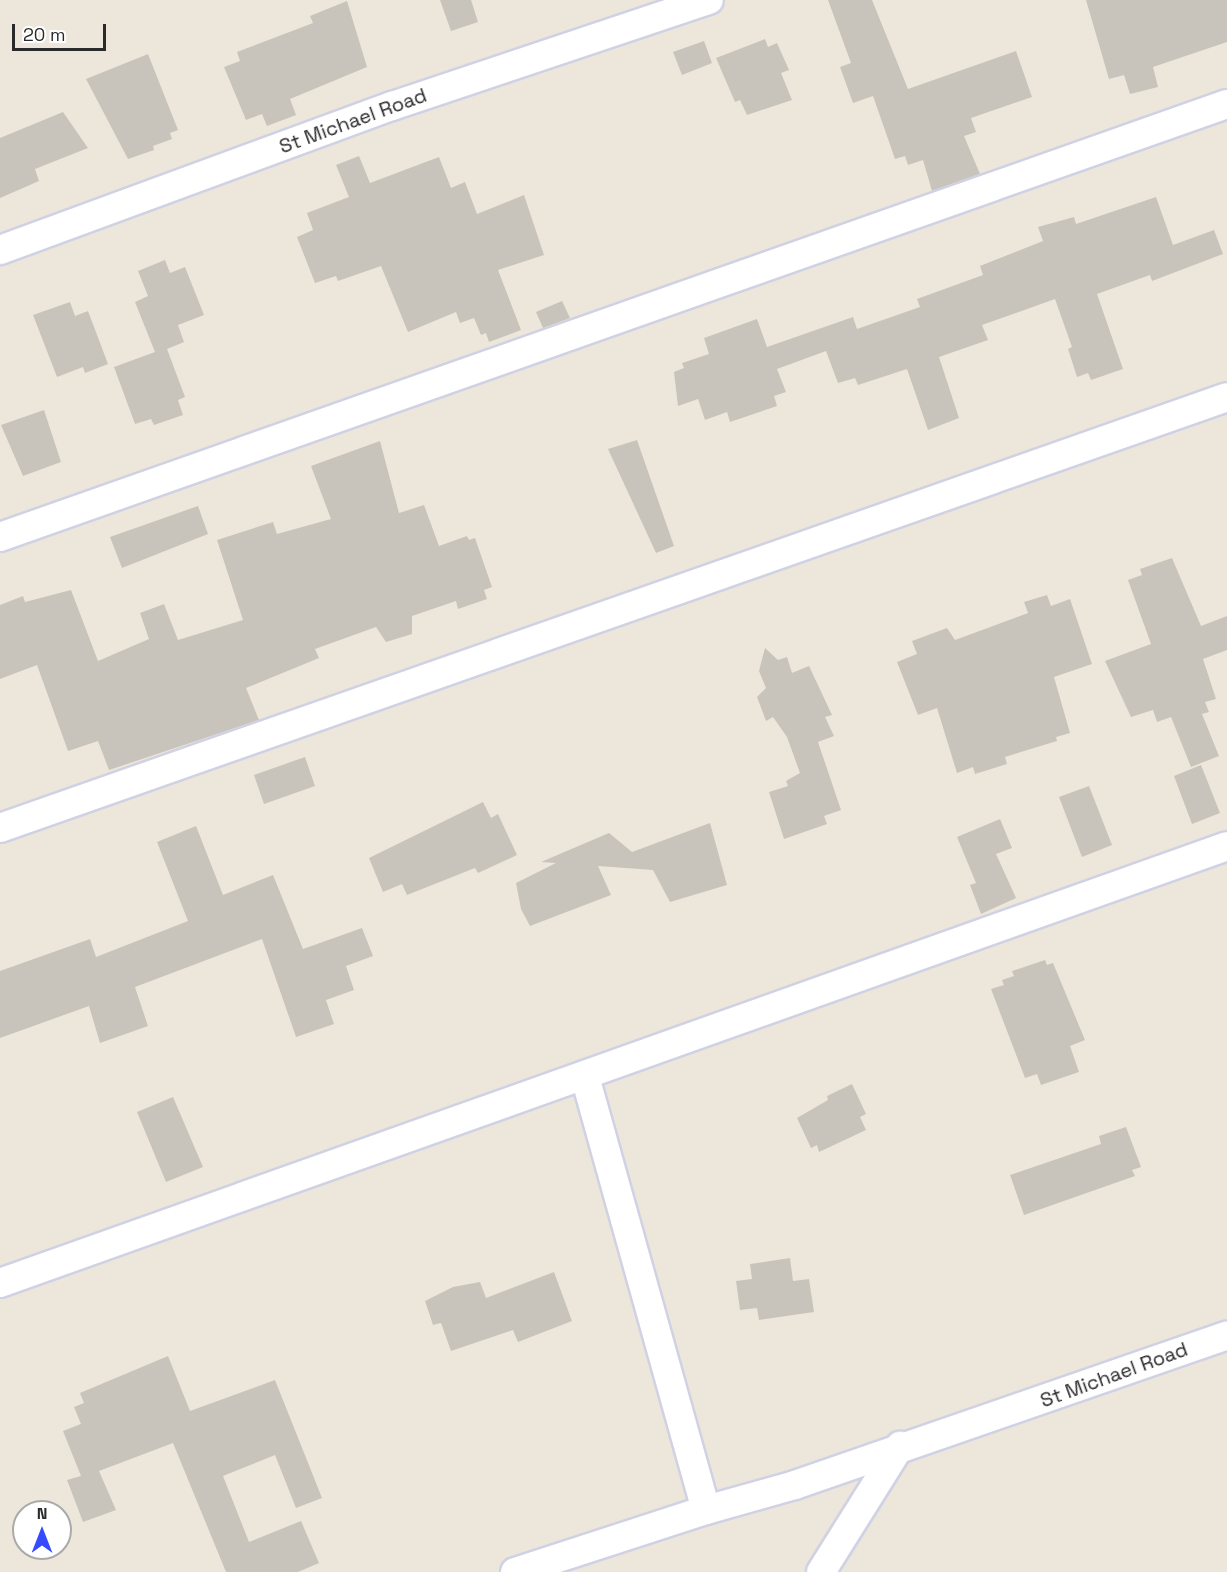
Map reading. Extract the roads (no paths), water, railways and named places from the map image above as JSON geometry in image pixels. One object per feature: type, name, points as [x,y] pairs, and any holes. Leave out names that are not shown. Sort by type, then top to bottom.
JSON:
[{"type":"street","name":"St Michael Road","points":[[0,250],[392,106],[709,0]]},
{"type":"street","points":[[0,537],[1227,104]]},
{"type":"street","points":[[0,828],[1227,397]]},
{"type":"street","points":[[0,1283],[585,1077],[1227,846]]},
{"type":"street","points":[[585,1077],[706,1510]]},
{"type":"street","name":"St Michael Road","points":[[514,1572],[706,1510],[795,1485],[900,1446],[1001,1415],[1227,1335]]},
{"type":"street","points":[[821,1572],[900,1446]]}]
